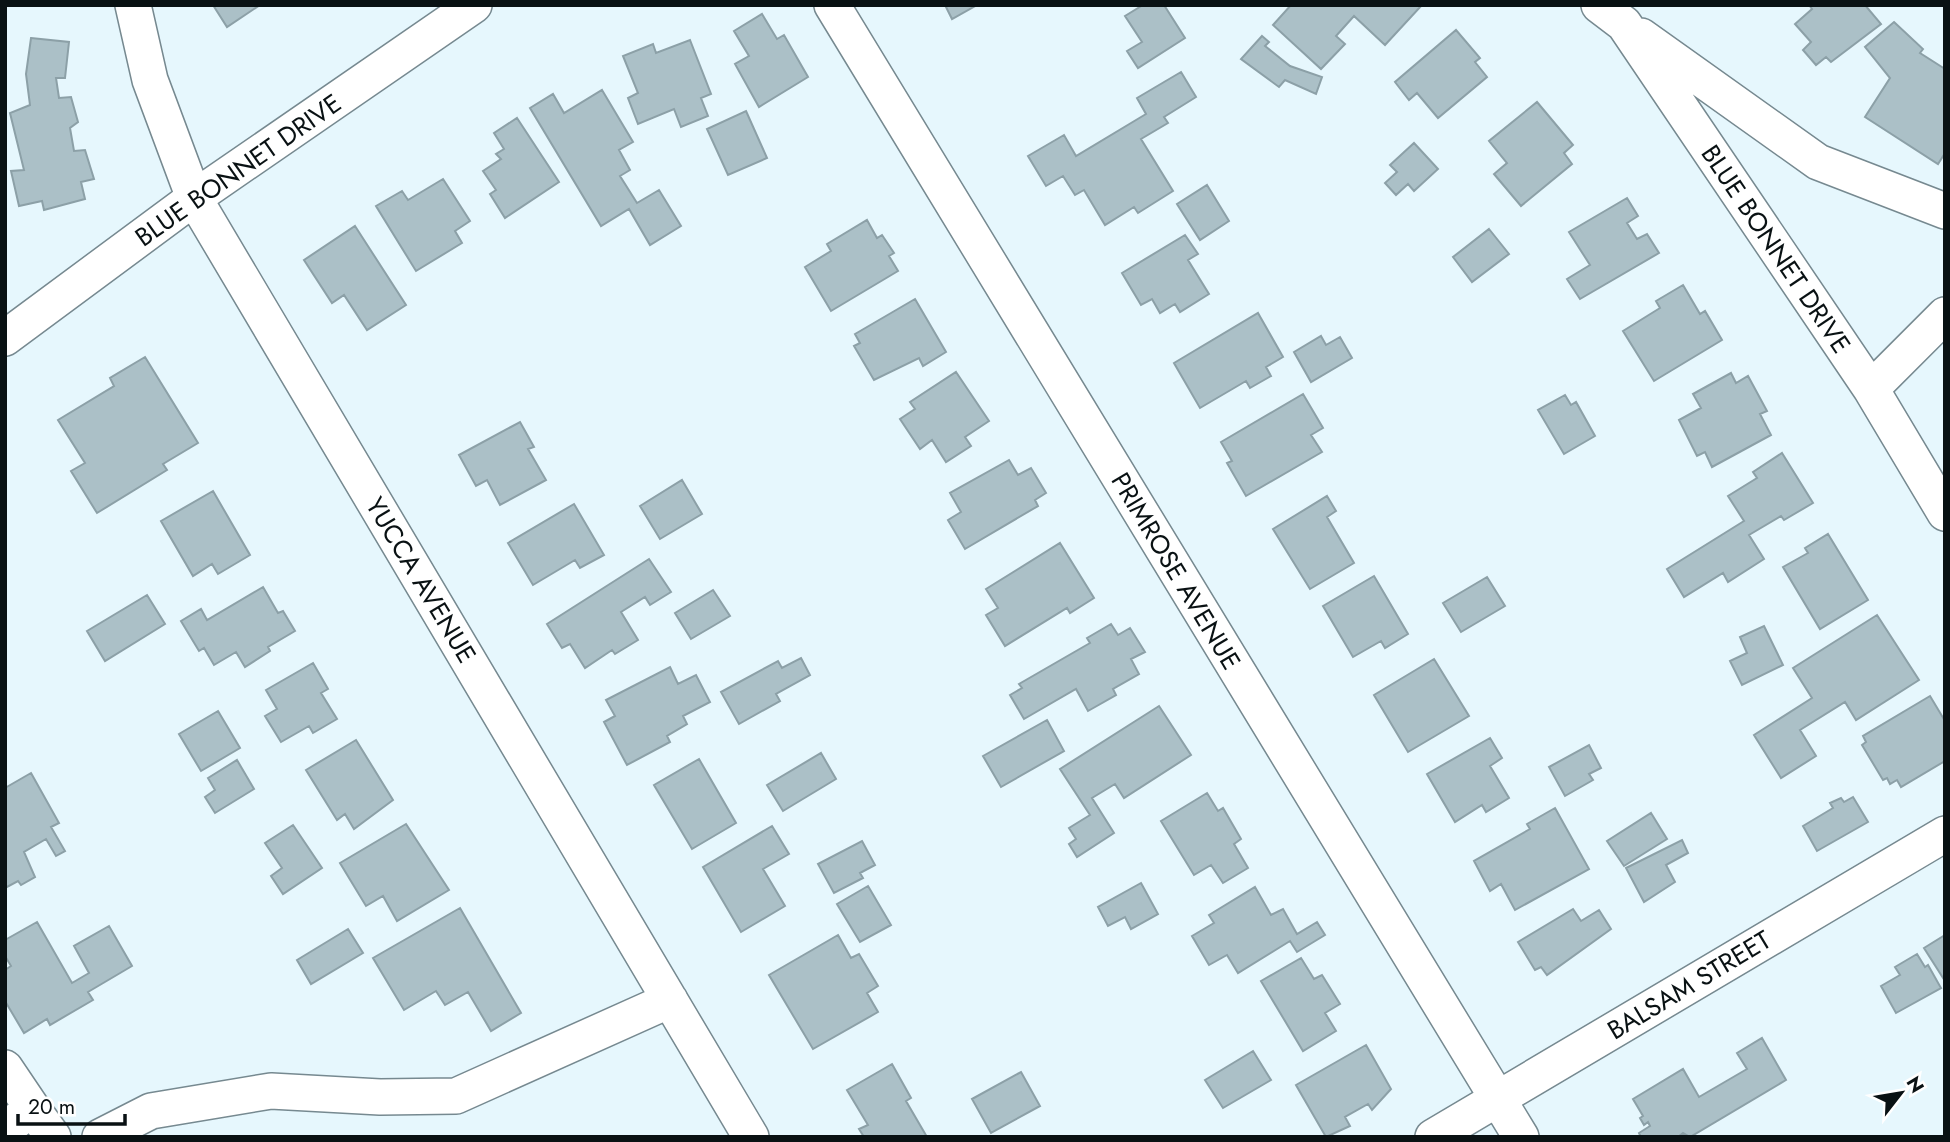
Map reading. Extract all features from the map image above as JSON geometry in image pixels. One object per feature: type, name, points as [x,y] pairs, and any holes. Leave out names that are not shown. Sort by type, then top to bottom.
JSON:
[{"type":"street","name":"YUCCA AVENUE","points":[[133,5],[150,80],[194,198],[751,1137]]},
{"type":"street","name":"BLUE BONNET DRIVE","points":[[5,338],[194,198],[474,5]]},
{"type":"street","name":"PRIMROSE AVENUE","points":[[832,5],[1521,1137]]},
{"type":"street","name":"BLUE BONNET DRIVE","points":[[1611,14],[1818,162],[1945,211]]},
{"type":"street","name":"BLUE BONNET DRIVE","points":[[1611,14],[1871,389],[1945,513]]},
{"type":"street","points":[[1871,389],[1945,315]]},
{"type":"street","name":"BALSAM STREET","points":[[1433,1137],[1945,834]]},
{"type":"street","points":[[100,1137],[151,1111],[271,1091],[380,1097],[456,1096],[670,1000]]},
{"type":"street","points":[[5,1068],[53,1137]]},
{"type":"street","points":[[5,1130],[32,1108]]},
{"type":"building","points":[[213,5],[260,5],[227,27]]},
{"type":"building","points":[[945,5],[977,5],[952,19]]},
{"type":"building","points":[[1143,5],[1164,5],[1185,38],[1138,68],[1127,51],[1142,42],[1125,16]]},
{"type":"building","points":[[1291,5],[1422,5],[1385,45],[1354,16],[1336,36],[1345,44],[1321,69],[1273,25]]},
{"type":"building","points":[[1809,5],[1865,5],[1881,24],[1831,62],[1826,57],[1816,65],[1803,50],[1811,42],[1795,24],[1812,9]]},
{"type":"building","points":[[762,14],[777,39],[784,35],[808,77],[759,107],[735,64],[749,56],[734,31]]},
{"type":"building","points":[[1894,22],[1923,49],[1920,53],[1945,69],[1945,153],[1938,164],[1865,117],[1890,78],[1865,47]]},
{"type":"building","points":[[1456,30],[1480,58],[1475,62],[1487,77],[1438,118],[1417,93],[1409,100],[1395,82]]},
{"type":"building","points":[[1262,36],[1269,42],[1265,46],[1290,66],[1322,77],[1316,94],[1285,80],[1279,87],[1241,59]]},
{"type":"building","points":[[31,38],[69,42],[65,78],[56,78],[59,98],[71,97],[78,122],[70,128],[74,151],[85,150],[94,179],[81,182],[85,199],[44,210],[42,201],[19,206],[11,171],[24,170],[10,113],[30,105],[26,74]]},
{"type":"building","points":[[690,40],[711,94],[701,98],[708,116],[681,127],[674,109],[638,124],[628,98],[638,93],[623,56],[653,44],[656,53]]},
{"type":"building","points":[[1181,72],[1196,97],[1164,117],[1168,123],[1141,139],[1173,191],[1138,213],[1134,207],[1105,225],[1084,190],[1075,195],[1063,176],[1046,186],[1028,156],[1064,135],[1076,156],[1146,114],[1137,98]]},
{"type":"building","points":[[602,90],[633,142],[619,150],[630,170],[620,176],[637,203],[659,190],[681,226],[650,245],[629,209],[601,226],[530,108],[553,94],[564,113]]},
{"type":"building","points":[[1537,102],[1573,145],[1564,153],[1572,164],[1521,206],[1494,174],[1507,163],[1489,141]]},
{"type":"building","points":[[746,111],[767,158],[728,175],[707,129]]},
{"type":"building","points":[[517,118],[559,182],[505,218],[490,194],[496,190],[483,171],[501,159],[496,154],[504,149],[494,133]]},
{"type":"building","points":[[1414,143],[1438,169],[1414,191],[1408,184],[1396,195],[1385,183],[1397,172],[1390,165]]},
{"type":"building","points":[[443,179],[470,221],[455,231],[462,243],[416,271],[376,206],[402,191],[408,200]]},
{"type":"building","points":[[1207,185],[1229,221],[1200,240],[1177,204]]},
{"type":"building","points":[[1627,198],[1638,216],[1627,223],[1637,239],[1647,234],[1659,253],[1580,299],[1567,279],[1590,265],[1569,232]]},
{"type":"building","points":[[867,220],[877,238],[882,235],[894,253],[889,256],[898,271],[831,311],[805,267],[831,251],[827,244]]},
{"type":"building","points":[[355,226],[406,305],[367,330],[344,295],[332,303],[304,260]]},
{"type":"building","points":[[1489,229],[1509,254],[1472,282],[1453,257]]},
{"type":"building","points":[[1185,235],[1198,254],[1188,260],[1209,294],[1180,312],[1175,304],[1160,313],[1152,299],[1141,305],[1122,273]]},
{"type":"building","points":[[1683,285],[1700,314],[1705,311],[1722,340],[1654,381],[1623,331],[1660,308],[1656,301]]},
{"type":"building","points":[[915,299],[946,352],[923,366],[919,358],[874,380],[854,346],[860,343],[855,334]]},
{"type":"building","points":[[1258,313],[1283,357],[1266,367],[1271,376],[1250,388],[1246,381],[1200,408],[1174,363]]},
{"type":"building","points":[[1321,336],[1326,345],[1340,337],[1352,358],[1311,382],[1294,352]]},
{"type":"building","points":[[145,357],[198,443],[163,464],[167,470],[97,513],[71,471],[85,463],[58,420],[114,386],[110,378]]},
{"type":"building","points":[[956,372],[989,421],[965,437],[971,446],[946,462],[932,440],[920,449],[900,419],[915,409],[910,402]]},
{"type":"building","points":[[1731,373],[1736,383],[1748,376],[1767,411],[1760,414],[1771,435],[1712,467],[1705,452],[1697,456],[1679,420],[1701,408],[1693,394]]},
{"type":"building","points":[[1303,394],[1323,428],[1311,435],[1322,452],[1246,496],[1227,463],[1232,461],[1221,442]]},
{"type":"building","points":[[1565,395],[1571,405],[1576,402],[1595,436],[1564,454],[1538,410]]},
{"type":"building","points":[[520,422],[534,447],[528,449],[546,480],[500,505],[487,480],[476,486],[459,455]]},
{"type":"building","points":[[1782,453],[1813,503],[1784,520],[1781,516],[1749,535],[1764,559],[1728,582],[1723,573],[1684,597],[1667,569],[1744,521],[1728,496],[1757,478],[1753,472]]},
{"type":"building","points":[[1009,460],[1018,475],[1031,468],[1046,493],[1035,500],[1038,506],[965,549],[948,520],[961,512],[950,493]]},
{"type":"building","points":[[682,480],[702,514],[660,539],[640,506]]},
{"type":"building","points":[[213,491],[250,555],[218,574],[212,564],[193,576],[161,521]]},
{"type":"building","points":[[1327,496],[1336,511],[1327,517],[1354,563],[1310,589],[1273,529]]},
{"type":"building","points":[[574,504],[604,555],[580,568],[575,560],[533,585],[508,543]]},
{"type":"building","points":[[1828,534],[1868,600],[1820,629],[1783,567],[1808,553],[1805,548]]},
{"type":"building","points":[[1060,543],[1094,598],[1070,613],[1067,608],[1005,646],[986,615],[998,608],[986,589]]},
{"type":"building","points":[[649,559],[671,592],[650,605],[645,597],[621,612],[638,640],[615,654],[612,650],[585,668],[570,644],[562,648],[547,624]]},
{"type":"building","points":[[1374,576],[1408,634],[1385,648],[1381,641],[1353,657],[1323,606]]},
{"type":"building","points":[[1487,577],[1505,606],[1461,632],[1443,603]]},
{"type":"building","points":[[263,587],[278,613],[283,611],[295,631],[268,647],[270,651],[245,667],[236,652],[214,665],[204,648],[199,651],[181,621],[201,609],[207,620]]},
{"type":"building","points":[[713,590],[730,616],[691,639],[675,613]]},
{"type":"building","points":[[147,595],[165,624],[105,661],[87,631]]},
{"type":"building","points":[[1877,615],[1919,680],[1856,720],[1845,702],[1800,730],[1816,756],[1781,778],[1754,735],[1812,698],[1793,668]]},
{"type":"building","points":[[1111,624],[1118,635],[1130,628],[1145,652],[1131,659],[1139,674],[1113,689],[1116,695],[1088,711],[1076,689],[1024,719],[1010,695],[1022,688],[1019,684],[1090,643],[1087,638]]},
{"type":"building","points":[[1764,626],[1783,665],[1742,685],[1730,661],[1747,653],[1740,637]]},
{"type":"building","points":[[801,658],[810,675],[776,694],[780,701],[739,724],[721,692],[778,661],[782,668]]},
{"type":"building","points":[[1434,659],[1469,716],[1408,752],[1374,695]]},
{"type":"building","points":[[313,663],[328,689],[321,693],[337,719],[313,733],[309,726],[281,742],[265,716],[277,709],[266,690]]},
{"type":"building","points":[[670,667],[678,684],[696,675],[710,702],[683,716],[687,724],[667,736],[670,742],[627,765],[604,722],[615,716],[606,700]]},
{"type":"building","points":[[1930,696],[1945,721],[1945,761],[1901,787],[1897,780],[1890,784],[1887,778],[1883,780],[1862,745],[1866,742],[1863,736]]},
{"type":"building","points":[[1159,706],[1191,755],[1124,798],[1115,784],[1092,798],[1114,833],[1077,857],[1069,844],[1076,839],[1069,828],[1090,815],[1060,769]]},
{"type":"building","points":[[218,711],[240,748],[201,771],[179,734]]},
{"type":"building","points":[[1047,720],[1064,751],[1001,787],[983,756]]},
{"type":"building","points":[[1490,738],[1502,758],[1490,766],[1509,798],[1486,812],[1482,805],[1455,822],[1427,774]]},
{"type":"building","points":[[356,740],[393,800],[354,829],[345,814],[337,820],[306,770]]},
{"type":"building","points":[[1589,745],[1601,768],[1589,774],[1593,780],[1565,796],[1549,767]]},
{"type":"building","points":[[821,753],[836,779],[783,811],[767,785]]},
{"type":"building","points":[[699,759],[736,823],[692,849],[654,785]]},
{"type":"building","points":[[237,760],[254,789],[215,813],[205,797],[215,790],[208,778]]},
{"type":"building","points":[[31,773],[59,823],[51,827],[65,851],[56,856],[46,839],[24,852],[35,877],[21,885],[18,881],[5,888],[5,788]]},
{"type":"building","points":[[1207,793],[1218,811],[1223,808],[1241,839],[1234,844],[1248,868],[1223,883],[1211,865],[1194,875],[1161,821]]},
{"type":"building","points":[[1853,797],[1868,822],[1817,851],[1803,826],[1833,808],[1830,803],[1841,798],[1844,802]]},
{"type":"building","points":[[1555,808],[1589,869],[1515,910],[1501,884],[1490,891],[1474,861],[1530,829],[1527,824]]},
{"type":"building","points":[[1651,813],[1667,839],[1624,866],[1607,841]]},
{"type":"building","points":[[406,824],[449,890],[397,921],[383,896],[366,906],[340,863]]},
{"type":"building","points":[[293,825],[322,868],[283,894],[271,876],[282,868],[265,843]]},
{"type":"building","points":[[772,826],[789,854],[763,869],[785,906],[741,932],[703,867]]},
{"type":"building","points":[[1682,840],[1688,853],[1666,865],[1675,882],[1644,902],[1626,868]]},
{"type":"building","points":[[862,841],[875,865],[860,873],[863,878],[834,893],[818,864]]},
{"type":"building","points":[[1141,883],[1158,914],[1131,929],[1125,917],[1108,926],[1098,907]]},
{"type":"building","points":[[868,886],[891,925],[860,942],[837,904]]},
{"type":"building","points":[[1255,887],[1271,915],[1283,909],[1297,934],[1317,922],[1325,935],[1297,952],[1290,941],[1238,973],[1227,955],[1209,965],[1192,936],[1214,923],[1209,915]]},
{"type":"building","points":[[460,908],[521,1013],[491,1031],[468,992],[445,1005],[436,991],[404,1010],[373,958]]},
{"type":"building","points":[[1573,909],[1581,921],[1599,910],[1611,929],[1547,975],[1541,967],[1535,970],[1518,942]]},
{"type":"building","points":[[37,922],[72,983],[89,973],[74,946],[109,926],[132,966],[88,992],[93,1000],[50,1025],[47,1019],[24,1033],[5,1001],[5,970],[11,966],[5,956],[5,940]]},
{"type":"building","points":[[348,929],[363,953],[311,984],[297,960]]},
{"type":"building","points":[[838,935],[851,958],[859,954],[878,986],[867,993],[878,1012],[813,1049],[769,975]]},
{"type":"building","points":[[1945,935],[1945,981],[1924,948]]},
{"type":"building","points":[[1917,954],[1925,967],[1928,965],[1941,988],[1896,1013],[1881,986],[1900,975],[1895,967]]},
{"type":"building","points":[[1301,958],[1314,979],[1322,975],[1340,1004],[1325,1013],[1336,1031],[1303,1051],[1261,981]]},
{"type":"building","points":[[1762,1038],[1786,1080],[1690,1137],[1683,1133],[1678,1137],[1641,1137],[1639,1133],[1650,1126],[1648,1122],[1644,1125],[1640,1118],[1643,1116],[1633,1099],[1683,1069],[1699,1097],[1747,1069],[1737,1053]]},
{"type":"building","points":[[1366,1045],[1391,1089],[1372,1110],[1368,1104],[1345,1117],[1350,1126],[1326,1137],[1296,1085]]},
{"type":"building","points":[[1253,1051],[1271,1080],[1223,1108],[1205,1080]]},
{"type":"building","points":[[892,1064],[911,1098],[906,1101],[927,1137],[864,1137],[859,1129],[868,1125],[847,1090]]},
{"type":"building","points":[[1021,1072],[1040,1106],[991,1133],[972,1099]]}]
